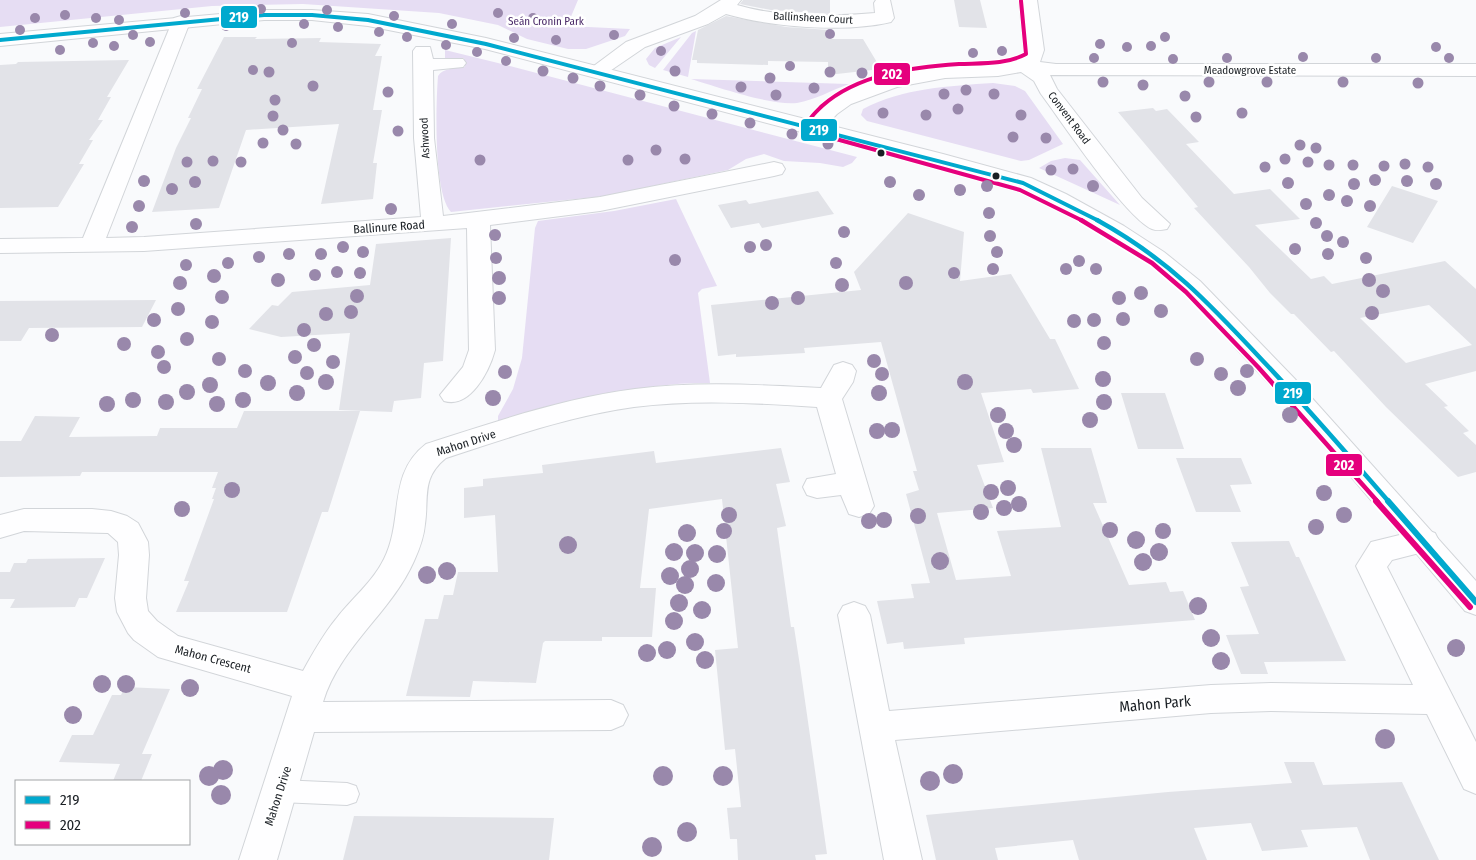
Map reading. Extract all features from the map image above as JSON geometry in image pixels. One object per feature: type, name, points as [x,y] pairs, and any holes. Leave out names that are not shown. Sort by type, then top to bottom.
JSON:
[{"type":"street","points":[[814,127],[831,108],[854,96],[881,86],[925,76],[1004,70],[1025,65],[1033,58],[1034,50],[1028,0]]},
{"type":"street","name":"Ballinsheen Court","points":[[597,71],[612,58],[636,44],[729,4],[765,16],[851,21],[885,18],[883,3]]},
{"type":"street","points":[[0,40],[282,14],[368,20],[442,34],[597,71],[814,127],[1023,184],[1080,210],[1138,245],[1191,286],[1285,384],[1476,602]]},
{"type":"street","points":[[91,246],[181,22]]},
{"type":"street","name":"Ashwood","points":[[433,224],[424,138],[423,58],[456,63]]},
{"type":"street","name":"Meadowgrove Estate","points":[[1025,65],[1056,70],[1476,70]]},
{"type":"street","name":"Convent Road","points":[[1025,65],[1042,78],[1048,90],[1134,203],[1159,224]]},
{"type":"street","name":"Ballinure Road","points":[[0,246],[91,246],[478,220],[600,204],[774,169]]},
{"type":"street","points":[[452,395],[472,376],[480,362],[482,350],[478,220]]},
{"type":"street","points":[[817,487],[855,494],[828,398],[840,382],[843,371]]},
{"type":"street","name":"Mahon Drive","points":[[258,860],[307,702],[324,662],[346,629],[389,578],[402,554],[411,525],[414,483],[418,469],[424,459],[436,451],[560,415],[632,398],[687,394],[828,398]]},
{"type":"street","name":"Mahon Crescent","points":[[0,526],[15,521],[100,520],[116,523],[128,530],[135,544],[130,586],[131,605],[138,623],[169,647],[307,702],[611,716]]},
{"type":"street","points":[[1424,541],[1382,550],[1370,566],[1476,778]]},
{"type":"street","points":[[854,615],[903,860]]},
{"type":"street","name":"Mahon Park","points":[[875,727],[1220,699],[1437,700]]},
{"type":"lane","points":[[280,791],[346,794]]},
{"type":"green space","name":"Seán Cronin Park","points":[[0,0],[578,0],[567,26],[630,29],[625,36],[586,49],[568,49],[527,39],[498,25],[439,13],[303,4],[212,6],[0,27]]},
{"type":"green space","points":[[696,31],[688,77],[663,70],[692,33]]},
{"type":"green space","points":[[681,37],[655,68],[649,65],[646,59],[655,48]]},
{"type":"green space","points":[[445,50],[857,157],[852,163],[843,167],[820,163],[784,161],[764,154],[746,159],[728,170],[605,196],[451,212],[445,202],[438,168],[436,126],[438,76],[446,70],[465,67],[464,58],[445,58]]},
{"type":"green space","points":[[691,79],[849,84],[810,100],[786,103],[744,95]]},
{"type":"green space","points":[[993,83],[1015,86],[1025,91],[1063,144],[1029,160],[1021,161],[867,121],[861,115],[863,109],[894,96],[910,92]]},
{"type":"green space","points":[[1065,158],[1080,160],[1120,205],[1039,168],[1051,161]]},
{"type":"green space","points":[[676,199],[717,286],[702,289],[698,293],[710,383],[656,386],[629,390],[577,401],[498,422],[498,416],[513,389],[522,358],[535,228],[538,221],[614,211]]},
{"type":"building","points":[[743,0],[830,0],[830,14],[771,10],[740,4]]},
{"type":"building","points":[[954,0],[980,0],[987,28],[959,27]]},
{"type":"building","points":[[726,16],[786,27],[829,30],[829,39],[863,39],[881,69],[828,75],[828,62],[768,61],[768,65],[697,63],[697,60],[692,60],[698,30]]},
{"type":"building","points":[[224,37],[257,37],[255,39],[321,38],[319,42],[381,44],[375,56],[382,56],[373,110],[382,110],[373,163],[377,163],[373,199],[321,204],[339,124],[246,130],[219,208],[152,212],[176,148],[191,118],[188,118],[202,89],[197,89]]},
{"type":"building","points":[[129,60],[107,97],[111,97],[98,120],[103,120],[89,140],[93,140],[79,164],[84,164],[58,207],[0,208],[0,65],[16,64],[18,62]]},
{"type":"building","points":[[1153,108],[1156,111],[1167,109],[1199,142],[1186,144],[1234,194],[1270,189],[1300,219],[1255,225],[1311,279],[1324,276],[1332,284],[1445,261],[1476,289],[1476,371],[1425,384],[1448,406],[1444,407],[1469,431],[1463,433],[1476,445],[1476,472],[1458,477],[1386,407],[1334,351],[1331,352],[1294,314],[1291,314],[1270,293],[1249,267],[1194,208],[1198,207],[1118,112]],"holes":[[[1429,305],[1472,345],[1406,363],[1360,318]]]},
{"type":"building","points":[[1392,186],[1438,201],[1413,243],[1367,227]]},
{"type":"building","points":[[818,191],[834,214],[762,228],[759,223],[731,228],[718,205],[746,200],[749,204]]},
{"type":"building","points":[[908,213],[964,232],[960,281],[1011,274],[1050,339],[1055,339],[1079,389],[1033,393],[1031,389],[981,393],[1004,462],[977,465],[993,508],[937,513],[956,580],[1011,576],[997,531],[1061,527],[1041,448],[1091,448],[1107,503],[1093,503],[1129,585],[1166,582],[1170,592],[1183,591],[1195,620],[964,638],[965,644],[904,649],[903,642],[887,644],[877,601],[914,598],[911,584],[930,583],[906,494],[919,490],[913,471],[917,471],[881,342],[804,348],[805,353],[736,357],[736,354],[718,356],[711,305],[861,290],[854,272]]},
{"type":"building","points":[[451,238],[443,361],[424,363],[421,398],[394,401],[392,412],[339,410],[350,333],[281,337],[249,329],[272,305],[278,306],[292,292],[370,285],[376,244]]},
{"type":"building","points":[[156,300],[142,327],[29,328],[21,341],[0,341],[0,301]]},
{"type":"building","points":[[1121,393],[1165,393],[1184,449],[1138,449]]},
{"type":"building","points":[[244,411],[360,411],[328,512],[322,512],[287,612],[176,612],[189,581],[184,581],[214,499],[212,499],[216,488],[212,488],[218,472],[82,472],[80,476],[0,477],[0,441],[21,441],[35,416],[80,417],[69,437],[157,436],[160,428],[237,428]]},
{"type":"building","points":[[781,448],[790,482],[776,484],[786,526],[777,528],[791,627],[794,627],[800,666],[827,854],[815,855],[816,860],[738,860],[737,839],[730,839],[727,808],[741,807],[735,749],[725,750],[715,650],[738,648],[722,499],[649,509],[640,588],[656,588],[652,637],[602,637],[602,641],[545,641],[543,643],[536,683],[473,681],[470,697],[406,696],[425,619],[438,619],[444,595],[453,595],[458,572],[498,572],[495,515],[464,518],[464,488],[483,486],[483,479],[543,473],[542,465],[654,451],[656,463]]},
{"type":"building","points":[[1176,458],[1241,458],[1252,484],[1230,485],[1241,512],[1196,512]]},
{"type":"building","points":[[1289,541],[1296,557],[1299,557],[1346,661],[1264,662],[1268,674],[1241,674],[1226,635],[1259,634],[1240,587],[1249,586],[1231,542]]},
{"type":"building","points":[[105,558],[87,598],[79,598],[75,607],[10,608],[15,599],[0,599],[0,572],[10,572],[14,563],[26,563],[28,559]]},
{"type":"building","points":[[125,687],[170,689],[142,754],[152,754],[141,780],[113,780],[120,764],[59,762],[72,735],[93,735],[112,695],[121,695]]},
{"type":"building","points":[[1284,762],[1314,762],[1323,785],[1402,782],[1439,860],[1370,860],[1357,827],[1301,830],[1308,847],[1262,851],[1251,823],[1194,828],[1207,860],[1079,860],[1073,840],[995,848],[998,860],[936,860],[926,815],[1168,792],[1292,783]]},
{"type":"building","points":[[354,816],[554,818],[549,860],[343,860]]},
{"type":"transit line","name":"202","points":[[1021,1],[1026,54],[1010,61],[942,65],[903,71],[864,82],[846,90],[817,111],[809,120],[807,131],[812,134],[1020,190],[1083,221],[1152,263],[1186,292],[1258,367],[1470,607]]},
{"type":"transit line","name":"219","points":[[0,40],[264,15],[312,15],[368,20],[486,44],[1023,183],[1124,235],[1182,277],[1310,412],[1476,602]]}]
